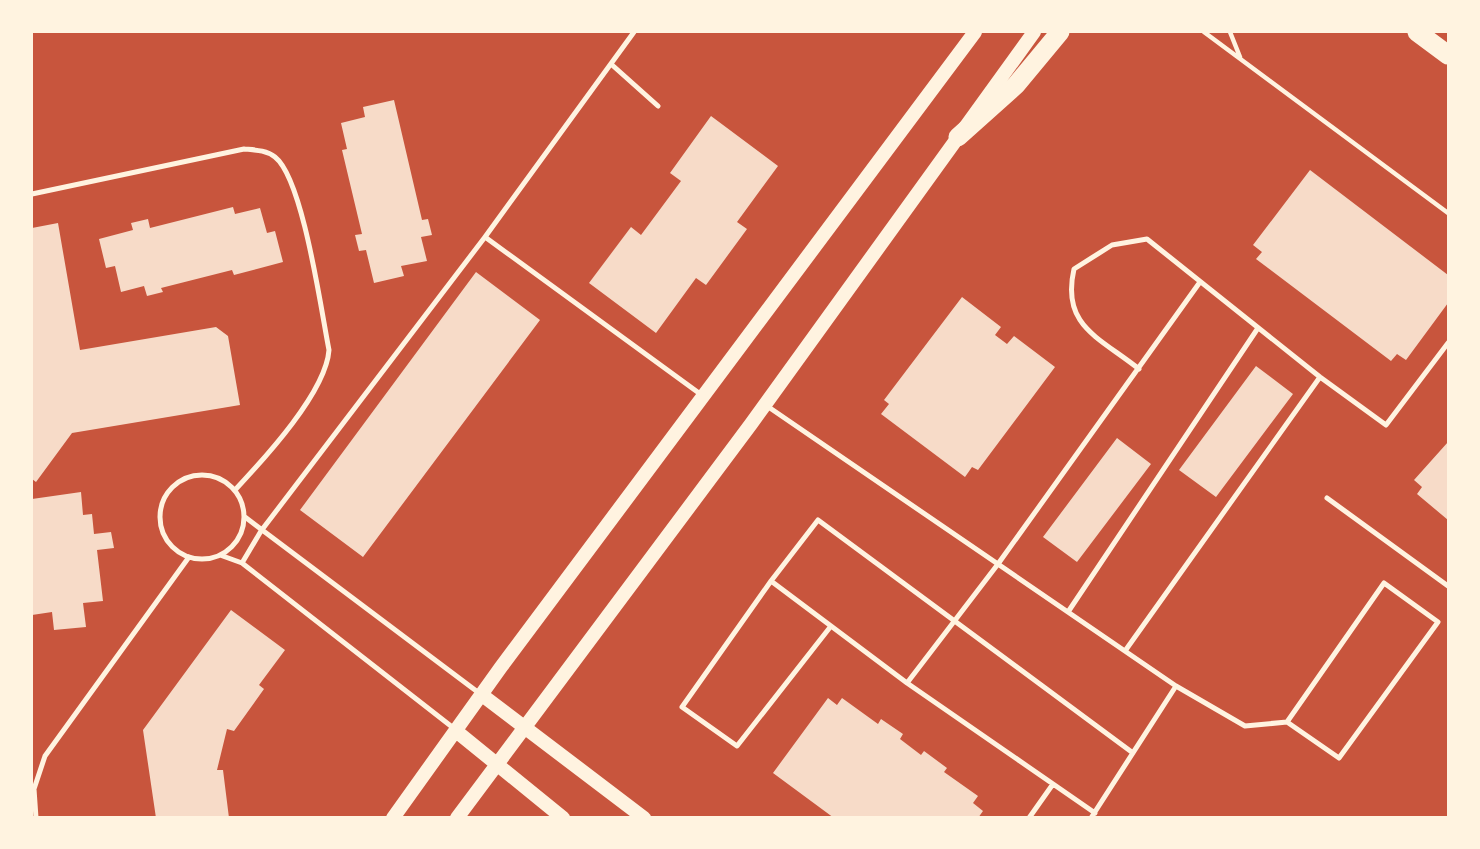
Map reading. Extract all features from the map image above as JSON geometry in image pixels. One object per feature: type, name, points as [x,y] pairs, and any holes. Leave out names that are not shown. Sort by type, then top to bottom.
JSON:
[{"type":"highway","points":[[958,136],[1016,85],[1060,32]]},
{"type":"highway","points":[[1417,32],[1448,55]]},
{"type":"main road","points":[[393,817],[975,32]]},
{"type":"main road","points":[[457,817],[765,404],[1034,32]]},
{"type":"main road","points":[[482,695],[644,817]]},
{"type":"main road","points":[[456,731],[563,817]]},
{"type":"lane","points":[[242,563],[261,531],[485,237],[634,32]]},
{"type":"lane","points":[[611,64],[658,106]]},
{"type":"lane","points":[[32,194],[244,149],[261,150],[275,157],[286,170],[294,186],[329,350],[328,368],[319,385],[260,463],[235,490]]},
{"type":"lane","points":[[485,237],[703,396]]},
{"type":"lane","points":[[1139,369],[1076,319],[1069,293],[1074,269],[1112,245],[1147,239],[1320,377],[1386,425],[1448,344]]},
{"type":"lane","points":[[907,683],[998,565],[1200,282]]},
{"type":"lane","points":[[1068,612],[1258,328]]},
{"type":"lane","points":[[1125,651],[1320,377]]},
{"type":"lane","points":[[765,404],[1176,687],[1245,726],[1287,722],[1339,758],[1438,622],[1384,583],[1287,722]]},
{"type":"lane","points":[[245,517],[238,540],[220,555],[200,559],[177,551],[161,527],[164,499],[183,479],[197,475],[225,481],[235,490],[245,517],[261,531],[482,695]]},
{"type":"lane","points":[[1327,498],[1448,586]]},
{"type":"lane","points":[[831,626],[737,746],[682,707],[771,581],[818,520],[1133,753]]},
{"type":"lane","points":[[220,555],[242,563],[456,731]]},
{"type":"lane","points":[[36,817],[34,789],[45,756],[189,557]]},
{"type":"lane","points":[[771,581],[907,683],[1053,784],[1093,815],[1176,687]]},
{"type":"lane","points":[[1029,817],[1053,784]]},
{"type":"path","points":[[1204,32],[1448,213]]},
{"type":"path","points":[[1230,32],[1240,58]]},
{"type":"building","points":[[394,100],[422,220],[428,219],[432,235],[421,237],[427,261],[401,266],[404,276],[374,283],[366,250],[359,251],[355,235],[362,234],[342,150],[347,149],[341,123],[365,117],[363,107]]},
{"type":"building","points":[[711,116],[778,166],[737,222],[747,229],[706,285],[696,278],[656,333],[589,283],[631,227],[641,235],[681,181],[670,173]]},
{"type":"building","points":[[1310,170],[1448,275],[1448,303],[1406,360],[1397,354],[1391,361],[1256,259],[1262,252],[1253,245]]},
{"type":"building","points":[[233,207],[235,214],[260,208],[267,233],[275,231],[283,262],[234,275],[232,270],[161,288],[163,292],[147,296],[144,286],[121,292],[115,266],[106,268],[99,239],[133,230],[131,223],[148,219],[150,228]]},
{"type":"building","points":[[58,223],[80,350],[216,327],[228,336],[240,405],[72,433],[36,482],[32,479],[32,228]]},
{"type":"building","points":[[476,272],[540,320],[363,557],[300,510]]},
{"type":"building","points":[[962,297],[1001,327],[995,335],[1007,344],[1014,336],[1055,367],[978,470],[972,467],[965,477],[881,414],[889,404],[884,400]]},
{"type":"building","points":[[1256,366],[1293,394],[1216,497],[1179,470]]},
{"type":"building","points":[[1117,438],[1151,464],[1077,562],[1043,537]]},
{"type":"building","points":[[1448,442],[1448,520],[1417,494],[1422,487],[1414,480]]},
{"type":"building","points":[[81,492],[83,515],[92,514],[94,534],[111,532],[114,548],[97,550],[103,601],[83,603],[86,627],[54,630],[52,612],[32,615],[32,499]]},
{"type":"building","points":[[231,610],[285,650],[259,685],[264,689],[234,731],[227,729],[217,770],[223,770],[229,818],[156,818],[143,730]]},
{"type":"building","points":[[828,698],[837,705],[842,698],[878,724],[881,719],[903,734],[900,739],[921,755],[924,751],[947,768],[944,772],[978,796],[973,803],[983,811],[978,818],[834,818],[773,773]]}]
